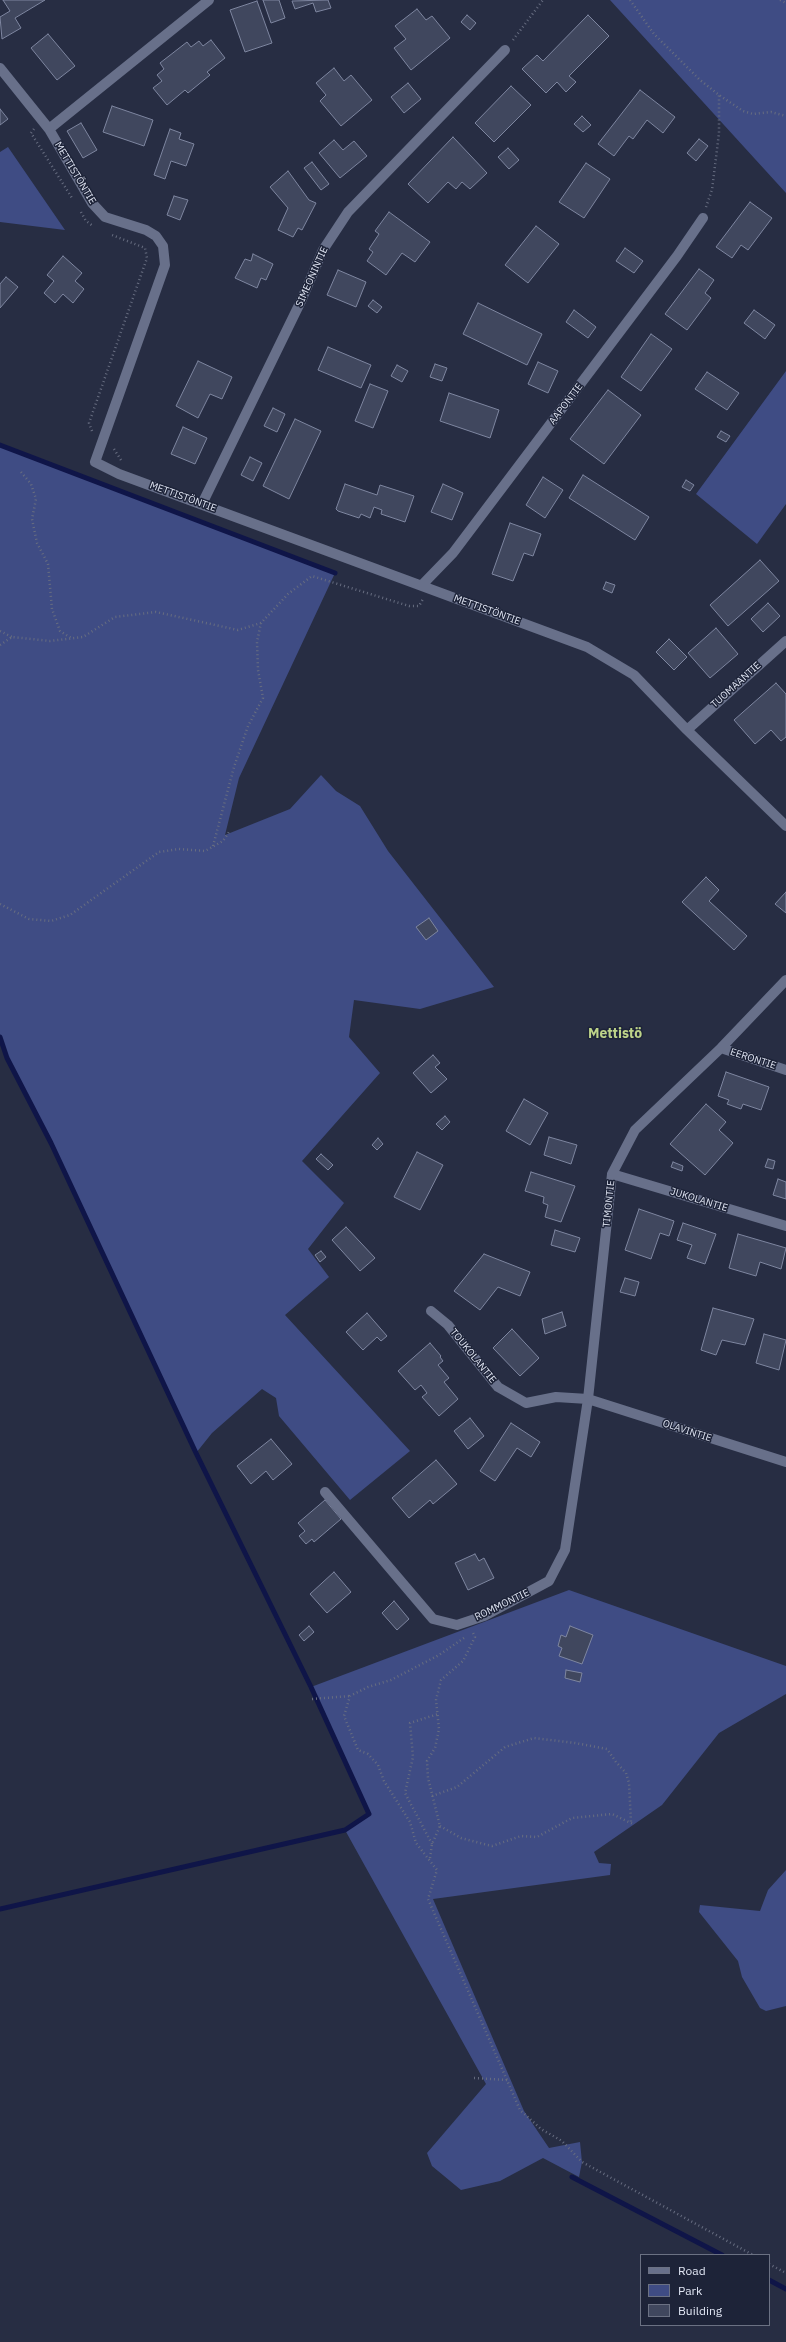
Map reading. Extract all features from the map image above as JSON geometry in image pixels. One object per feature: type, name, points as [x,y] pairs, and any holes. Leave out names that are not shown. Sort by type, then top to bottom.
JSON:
[{"type":"street","points":[[49,129],[209,0]]},
{"type":"street","name":"SIMEONINTIE","points":[[202,504],[301,301],[323,250],[348,212],[505,50]]},
{"type":"street","name":"METTISTÖNTIE","points":[[0,68],[49,129],[96,208],[105,217],[146,230],[156,236],[163,246],[165,265],[95,462],[119,474],[587,647],[634,675],[687,730],[786,826]]},
{"type":"street","name":"AAPONTIE","points":[[425,587],[453,553],[677,256],[703,218]]},
{"type":"street","name":"TUOMAANTIE","points":[[687,730],[786,641]]},
{"type":"street","name":"TIMONTIE","points":[[588,1399],[612,1174],[635,1130],[721,1048],[786,980]]},
{"type":"street","name":"EERONTIE","points":[[721,1048],[786,1070]]},
{"type":"street","name":"JUKOLANTIE","points":[[612,1174],[786,1226]]},
{"type":"street","name":"TOUKOLANTIE","points":[[431,1311],[448,1325],[498,1387],[526,1403],[556,1398],[588,1399]]},
{"type":"street","name":"OLAVINTIE","points":[[588,1399],[786,1462]]},
{"type":"street","name":"ROMMONTIE","points":[[325,1492],[434,1619],[457,1625],[468,1622],[484,1616],[549,1581],[565,1550],[588,1399]]},
{"type":"path","points":[[505,50],[543,0]]},
{"type":"path","points":[[630,0],[654,34],[700,80],[719,95],[743,111],[753,114],[771,112],[786,116]]},
{"type":"path","points":[[780,0],[786,3]]},
{"type":"path","points":[[703,218],[712,190],[721,113],[719,95]]},
{"type":"path","points":[[102,440],[115,449],[121,461],[119,474]]},
{"type":"path","points":[[21,472],[31,484],[36,499],[32,520],[37,543],[48,564],[52,609],[60,631],[72,639]]},
{"type":"path","points":[[0,631],[12,638],[50,641],[72,639],[83,637],[115,617],[156,612],[238,630],[261,623],[288,594],[312,576],[409,606],[420,606],[425,587]]},
{"type":"path","points":[[213,846],[234,767],[248,726],[263,698],[258,670],[257,642],[261,623]]},
{"type":"path","points":[[0,645],[12,638]]},
{"type":"path","points":[[0,904],[29,919],[51,921],[70,915],[159,852],[179,849],[205,851],[223,841],[229,832]]},
{"type":"path","points":[[430,1858],[432,1844],[440,1826],[428,1778],[427,1761],[435,1748],[439,1729],[436,1700],[441,1680],[463,1660],[475,1637],[468,1622]]},
{"type":"path","points":[[312,1699],[350,1696],[368,1687],[392,1680],[439,1656],[472,1632]]},
{"type":"path","points":[[350,1696],[344,1716],[358,1750],[368,1754],[378,1765],[384,1781],[410,1822],[416,1843],[430,1858],[437,1870],[428,1899],[490,2038],[520,2110],[541,2129],[562,2141],[582,2162],[751,2254]]},
{"type":"path","points":[[432,1844],[405,1794],[413,1756],[410,1723],[438,1714]]},
{"type":"path","points":[[432,1796],[457,1788],[505,1747],[534,1738],[607,1748],[616,1762],[626,1773],[629,1783],[632,1823],[612,1814],[572,1818],[537,1837],[522,1836],[492,1846],[461,1838],[440,1826]]},
{"type":"path","points":[[474,2078],[507,2080]]},
{"type":"path","points":[[770,2265],[786,2273]]},
{"type":"green space","points":[[610,0],[786,0],[786,193]]},
{"type":"green space","points":[[8,147],[65,230],[0,222],[0,152]]},
{"type":"green space","points":[[786,371],[786,504],[757,544],[696,494]]},
{"type":"green space","points":[[0,445],[335,573],[239,778],[225,835],[290,809],[321,775],[336,791],[360,806],[388,851],[494,987],[420,1009],[354,1000],[349,1037],[380,1073],[302,1161],[344,1203],[308,1249],[329,1277],[285,1315],[410,1451],[350,1500],[279,1416],[276,1398],[262,1389],[212,1433],[196,1453],[51,1143],[0,1043]]},
{"type":"green space","points":[[569,1590],[786,1666],[786,1694],[719,1733],[662,1805],[594,1852],[599,1863],[611,1864],[610,1875],[433,1899],[524,2111],[549,2148],[580,2142],[582,2162],[579,2177],[543,2158],[500,2181],[461,2190],[432,2166],[427,2153],[486,2084],[345,1830],[369,1813],[311,1687]]},
{"type":"green space","points":[[786,1870],[786,2006],[766,2011],[760,2008],[742,1977],[738,1961],[699,1912],[700,1905],[760,1911],[768,1890]]},
{"type":"building","points":[[3,0],[45,0],[15,18],[21,28],[2,39],[0,17],[10,11]]},
{"type":"building","points":[[263,0],[279,0],[285,18],[271,23]]},
{"type":"building","points":[[328,0],[331,8],[316,12],[313,3],[295,9],[292,1]]},
{"type":"building","points":[[257,1],[272,43],[245,52],[230,10]]},
{"type":"building","points":[[417,9],[426,20],[432,16],[450,38],[411,70],[394,48],[406,39],[395,26]]},
{"type":"building","points":[[467,15],[476,23],[470,30],[461,22]]},
{"type":"building","points":[[588,15],[609,36],[569,76],[576,82],[566,92],[557,82],[546,93],[522,69],[537,55],[543,61]]},
{"type":"building","points":[[48,34],[75,66],[57,80],[31,48]]},
{"type":"building","points":[[211,40],[225,58],[207,72],[210,75],[188,93],[185,90],[167,105],[153,88],[162,81],[157,75],[164,69],[160,63],[187,42],[191,47],[199,41],[203,46]]},
{"type":"building","points":[[334,68],[344,81],[351,75],[372,100],[341,126],[320,101],[326,95],[316,83]]},
{"type":"building","points":[[408,83],[421,99],[404,113],[391,97]]},
{"type":"building","points":[[511,86],[531,105],[494,142],[475,123]]},
{"type":"building","points":[[640,90],[675,117],[663,133],[647,120],[633,139],[629,136],[614,156],[598,144]]},
{"type":"building","points":[[112,106],[153,120],[144,146],[103,132]]},
{"type":"building","points":[[0,109],[8,119],[0,125]]},
{"type":"building","points":[[582,116],[591,125],[583,132],[574,124]]},
{"type":"building","points":[[81,123],[97,150],[83,158],[67,131]]},
{"type":"building","points":[[170,129],[181,133],[179,139],[194,144],[186,166],[171,161],[165,179],[154,175]]},
{"type":"building","points":[[453,137],[487,173],[470,189],[462,182],[456,189],[448,182],[428,203],[408,184]]},
{"type":"building","points":[[699,139],[708,146],[696,161],[687,153]]},
{"type":"building","points":[[334,140],[343,150],[354,141],[367,156],[340,178],[319,153]]},
{"type":"building","points":[[508,148],[519,160],[509,169],[498,157]]},
{"type":"building","points":[[312,162],[329,184],[321,190],[304,168]]},
{"type":"building","points":[[586,163],[610,179],[584,218],[559,202]]},
{"type":"building","points":[[288,171],[309,200],[316,203],[302,230],[298,228],[293,237],[278,230],[288,208],[270,187]]},
{"type":"building","points":[[174,196],[188,200],[180,220],[167,215]]},
{"type":"building","points":[[750,202],[772,218],[748,250],[741,245],[732,258],[716,247]]},
{"type":"building","points":[[389,212],[430,242],[415,262],[402,253],[386,275],[367,261],[373,252],[369,249],[379,234],[375,231]]},
{"type":"building","points":[[536,226],[559,244],[528,283],[505,265]]},
{"type":"building","points":[[625,248],[643,261],[634,273],[616,261]]},
{"type":"building","points":[[253,254],[273,264],[266,280],[261,278],[257,288],[235,278],[245,259],[251,261]]},
{"type":"building","points":[[63,256],[82,273],[75,281],[84,289],[73,303],[63,294],[55,303],[44,293],[54,281],[47,275]]},
{"type":"building","points":[[699,269],[714,280],[705,293],[711,298],[687,330],[665,314]]},
{"type":"building","points":[[338,270],[366,282],[356,307],[327,295]]},
{"type":"building","points":[[6,277],[18,287],[0,308],[0,284]]},
{"type":"building","points":[[373,300],[382,307],[377,313],[368,306]]},
{"type":"building","points":[[478,303],[542,334],[527,365],[463,334]]},
{"type":"building","points":[[574,310],[596,327],[588,338],[566,322]]},
{"type":"building","points":[[754,310],[775,325],[765,339],[744,323]]},
{"type":"building","points":[[651,334],[672,349],[641,391],[621,377]]},
{"type":"building","points":[[328,347],[371,365],[361,388],[318,370]]},
{"type":"building","points":[[198,361],[232,377],[222,399],[210,394],[198,418],[176,406]]},
{"type":"building","points":[[538,362],[558,371],[548,393],[528,384]]},
{"type":"building","points":[[435,364],[447,368],[442,381],[430,377]]},
{"type":"building","points":[[397,365],[408,371],[402,382],[391,376]]},
{"type":"building","points":[[707,372],[739,393],[727,410],[695,389]]},
{"type":"building","points":[[370,384],[388,391],[373,428],[355,421]]},
{"type":"building","points":[[608,390],[641,415],[604,464],[570,439]]},
{"type":"building","points":[[449,393],[499,410],[490,438],[440,421]]},
{"type":"building","points":[[273,408],[285,414],[277,432],[264,426]]},
{"type":"building","points":[[295,419],[321,431],[289,499],[263,486]]},
{"type":"building","points":[[183,427],[207,438],[195,464],[171,454]]},
{"type":"building","points":[[721,431],[730,436],[726,442],[717,437]]},
{"type":"building","points":[[250,457],[262,463],[253,481],[241,475]]},
{"type":"building","points":[[583,475],[649,517],[635,540],[569,498]]},
{"type":"building","points":[[543,477],[563,490],[545,518],[526,505]]},
{"type":"building","points":[[686,480],[694,485],[690,491],[682,487]]},
{"type":"building","points":[[345,484],[377,495],[380,485],[414,496],[405,522],[381,514],[382,510],[374,507],[370,518],[361,514],[359,518],[338,511],[336,509]]},
{"type":"building","points":[[443,484],[463,493],[452,520],[431,512]]},
{"type":"building","points":[[510,523],[541,534],[533,556],[524,553],[513,581],[492,574]]},
{"type":"building","points":[[760,560],[779,581],[728,626],[710,605]]},
{"type":"building","points":[[606,582],[615,585],[612,593],[603,589]]},
{"type":"building","points":[[768,603],[780,616],[763,632],[751,619]]},
{"type":"building","points":[[716,628],[738,654],[710,678],[688,653]]},
{"type":"building","points":[[669,639],[687,657],[674,670],[656,652]]},
{"type":"building","points":[[776,683],[786,694],[786,737],[781,741],[771,730],[755,744],[734,720]]},
{"type":"building","points":[[706,877],[719,890],[709,901],[747,936],[734,950],[682,902]]},
{"type":"building","points":[[786,892],[786,913],[775,904]]},
{"type":"building","points":[[429,918],[438,931],[426,940],[416,927]]},
{"type":"building","points":[[433,1055],[440,1063],[435,1067],[447,1079],[431,1093],[413,1073]]},
{"type":"building","points":[[726,1072],[769,1087],[761,1110],[743,1104],[741,1109],[727,1104],[729,1100],[718,1096]]},
{"type":"building","points":[[524,1099],[548,1113],[530,1145],[506,1131]]},
{"type":"building","points":[[706,1104],[726,1122],[719,1130],[733,1143],[705,1175],[670,1144]]},
{"type":"building","points":[[445,1116],[450,1122],[442,1130],[436,1124]]},
{"type":"building","points":[[549,1137],[577,1145],[571,1164],[544,1155]]},
{"type":"building","points":[[378,1138],[383,1144],[377,1150],[372,1145]]},
{"type":"building","points":[[417,1152],[443,1165],[420,1210],[394,1197]]},
{"type":"building","points":[[321,1154],[333,1165],[328,1170],[316,1159]]},
{"type":"building","points":[[768,1159],[775,1161],[773,1169],[765,1167]]},
{"type":"building","points":[[673,1162],[683,1166],[682,1171],[671,1167]]},
{"type":"building","points":[[531,1172],[575,1186],[561,1222],[545,1217],[548,1205],[543,1203],[544,1197],[525,1191]]},
{"type":"building","points":[[778,1179],[786,1182],[786,1199],[773,1195]]},
{"type":"building","points":[[639,1209],[674,1221],[669,1236],[660,1233],[651,1259],[625,1250]]},
{"type":"building","points":[[683,1223],[716,1234],[705,1264],[687,1258],[692,1245],[677,1240]]},
{"type":"building","points":[[346,1227],[375,1258],[360,1271],[332,1240]]},
{"type":"building","points":[[555,1230],[580,1238],[575,1252],[551,1245]]},
{"type":"building","points":[[738,1234],[786,1248],[781,1269],[760,1262],[756,1276],[729,1268]]},
{"type":"building","points":[[321,1251],[326,1257],[320,1262],[315,1255]]},
{"type":"building","points":[[484,1254],[530,1272],[520,1296],[498,1287],[480,1310],[454,1291]]},
{"type":"building","points":[[625,1278],[639,1282],[635,1296],[620,1292]]},
{"type":"building","points":[[713,1308],[754,1319],[745,1345],[722,1340],[716,1355],[701,1350]]},
{"type":"building","points":[[562,1312],[566,1326],[545,1334],[542,1319]]},
{"type":"building","points":[[367,1313],[387,1336],[381,1341],[377,1337],[363,1350],[346,1332]]},
{"type":"building","points":[[512,1329],[539,1358],[520,1376],[493,1348]]},
{"type":"building","points":[[764,1334],[786,1340],[779,1370],[756,1363]]},
{"type":"building","points":[[430,1343],[441,1356],[440,1357],[443,1361],[438,1365],[449,1378],[444,1382],[458,1399],[439,1416],[422,1397],[427,1393],[421,1385],[415,1390],[398,1371]]},
{"type":"building","points":[[470,1418],[484,1436],[468,1449],[454,1431]]},
{"type":"building","points":[[511,1423],[540,1442],[531,1457],[517,1448],[495,1481],[480,1471]]},
{"type":"building","points":[[271,1439],[292,1464],[273,1480],[266,1471],[251,1484],[237,1466]]},
{"type":"building","points":[[436,1460],[457,1484],[433,1504],[430,1500],[409,1518],[392,1498]]},
{"type":"building","points":[[325,1500],[341,1519],[314,1542],[312,1539],[306,1544],[299,1536],[305,1531],[298,1523]]},
{"type":"building","points":[[475,1554],[479,1561],[484,1558],[494,1578],[468,1590],[455,1563]]},
{"type":"building","points":[[334,1572],[351,1592],[327,1613],[310,1594]]},
{"type":"building","points":[[394,1601],[409,1619],[397,1630],[382,1613]]},
{"type":"building","points":[[309,1626],[314,1632],[304,1641],[299,1635]]},
{"type":"building","points":[[570,1626],[593,1635],[582,1664],[559,1656],[562,1648],[558,1646],[561,1635],[566,1637]]},
{"type":"building","points":[[566,1670],[582,1673],[580,1682],[565,1678]]},
{"type":"waterway","points":[[0,445],[335,573]]},
{"type":"waterway","points":[[0,1037],[7,1058],[51,1143],[196,1453],[311,1687],[369,1814],[345,1830],[0,1909]]},
{"type":"waterway","points":[[572,2177],[720,2254]]},
{"type":"waterway","points":[[770,2281],[786,2289]]},
{"type":"district","name":"Mettistö","points":[[615,1034]]}]
